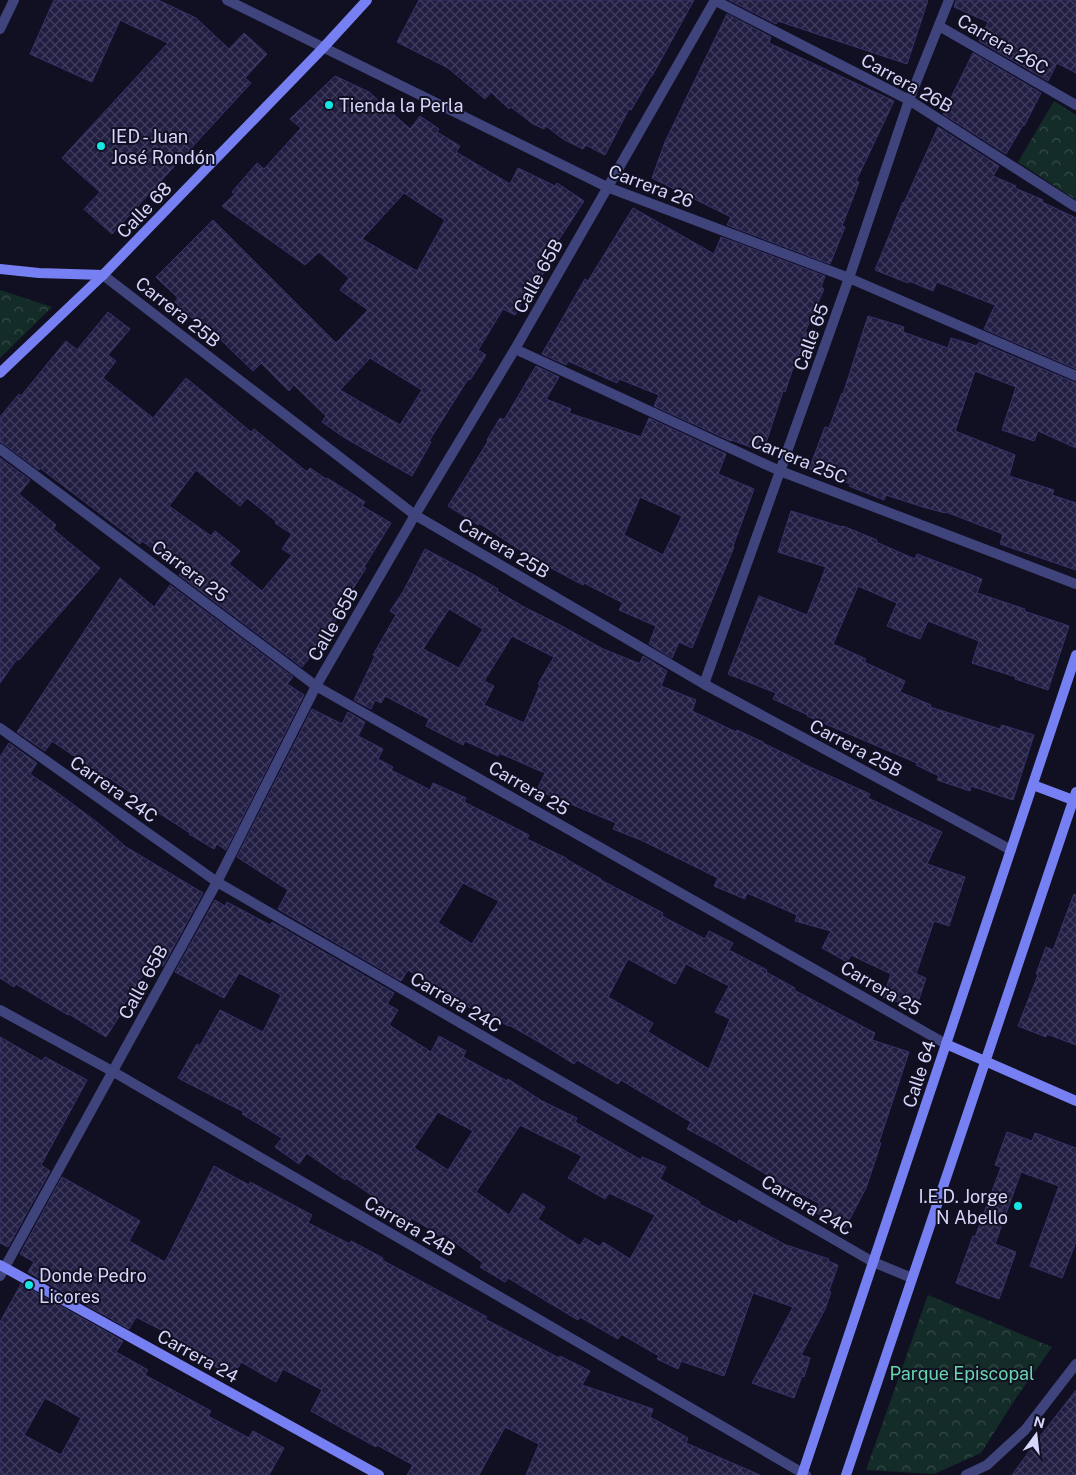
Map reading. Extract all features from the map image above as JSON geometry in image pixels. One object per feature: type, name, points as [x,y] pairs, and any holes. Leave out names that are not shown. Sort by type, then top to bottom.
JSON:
[{"type":"street","points":[[0,29],[14,0]]},
{"type":"street","name":"Carrera 26","points":[[227,0],[607,187],[849,278],[1076,376]]},
{"type":"street","name":"Calle 68","points":[[0,373],[104,275],[324,48],[367,0]]},
{"type":"street","name":"Carrera 26B","points":[[714,0],[909,100],[1076,207]]},
{"type":"street","name":"Calle 65B","points":[[2,1270],[217,882],[316,686],[415,515],[516,349],[714,0]]},
{"type":"street","name":"Calle 65","points":[[704,684],[849,278],[909,100],[949,0]]},
{"type":"street","name":"Carrera 26C","points":[[939,26],[1076,105]]},
{"type":"street","points":[[0,269],[40,273],[104,275]]},
{"type":"street","name":"Carrera 25B","points":[[104,275],[415,515],[704,684],[1011,850]]},
{"type":"street","name":"Carrera 25C","points":[[516,349],[780,472],[1076,584]]},
{"type":"street","name":"Carrera 25","points":[[0,449],[316,686],[946,1044],[1076,1101]]},
{"type":"street","name":"Calle 64","points":[[804,1475],[873,1262],[1076,655]]},
{"type":"street","name":"Carrera 24C","points":[[0,728],[217,882],[873,1262],[912,1278]]},
{"type":"street","points":[[846,1475],[1075,796],[1033,785]]},
{"type":"street","name":"Carrera 24B","points":[[0,1010],[112,1071],[804,1475]]},
{"type":"street","name":"Carrera 24","points":[[2,1270],[380,1475]]},
{"type":"street","points":[[966,1475],[987,1465],[1025,1430],[1076,1364]]},
{"type":"green space","points":[[1054,101],[1076,115],[1076,200],[1018,162]]},
{"type":"green space","points":[[0,290],[52,307],[0,358]]},
{"type":"green space","name":"Parque Episcopal","points":[[928,1295],[1052,1347],[1016,1398],[981,1453],[934,1474],[866,1470]]},
{"type":"building","points":[[54,0],[158,0],[196,18],[229,49],[244,33],[267,54],[245,78],[251,83],[112,234],[84,209],[100,192],[62,158],[168,43],[120,20],[92,82],[30,54]]},
{"type":"building","points":[[419,0],[694,0],[652,76],[631,110],[629,109],[605,155],[586,145],[583,149],[563,139],[546,126],[544,129],[533,124],[511,107],[509,109],[491,92],[485,99],[448,68],[397,42]]},
{"type":"building","points":[[729,0],[928,0],[907,64],[778,21],[776,24]]},
{"type":"building","points":[[956,0],[1076,0],[1076,73],[1057,63],[1048,81],[979,41],[988,22],[954,7]]},
{"type":"building","points":[[727,14],[771,37],[769,43],[894,101],[856,181],[859,182],[842,226],[845,227],[830,264],[727,225],[731,217],[652,178],[665,142]]},
{"type":"building","points":[[973,53],[1041,93],[1024,126],[1006,154],[943,114]]},
{"type":"building","points":[[335,76],[369,92],[410,129],[420,116],[439,129],[437,132],[460,146],[456,152],[510,184],[518,168],[555,186],[557,183],[584,201],[547,258],[551,260],[540,279],[536,276],[515,315],[503,309],[478,350],[486,355],[470,380],[468,379],[429,441],[431,442],[412,476],[345,438],[322,422],[326,416],[294,385],[289,391],[261,363],[253,371],[196,316],[193,319],[175,302],[178,298],[156,277],[213,220],[336,343],[368,310],[340,290],[349,278],[319,252],[305,265],[222,206],[235,194],[232,192],[257,163],[264,169],[301,128],[290,119]],"holes":[[[404,193],[445,220],[417,271],[362,239]],[[370,358],[422,390],[400,425],[340,390]]]},
{"type":"building","points":[[938,127],[999,166],[993,176],[1076,218],[1076,369],[984,329],[995,305],[937,282],[933,291],[875,270],[903,202]]},
{"type":"building","points":[[633,208],[714,254],[721,237],[825,276],[821,287],[824,289],[805,332],[808,333],[785,392],[783,391],[763,452],[731,441],[654,406],[659,395],[619,379],[617,383],[568,361],[566,365],[542,354],[585,279],[588,281]]},
{"type":"building","points":[[108,312],[130,329],[108,355],[116,361],[103,378],[153,418],[186,378],[251,432],[254,429],[307,472],[310,468],[327,478],[365,502],[362,506],[391,523],[364,567],[366,568],[329,633],[302,667],[179,575],[183,570],[142,541],[140,544],[40,468],[39,470],[0,442],[0,417],[19,394],[21,396],[66,341],[77,350]],"holes":[[[196,470],[240,506],[247,498],[276,521],[275,523],[292,534],[282,549],[292,555],[262,591],[229,564],[240,551],[215,531],[211,536],[169,506]]]},
{"type":"building","points":[[868,316],[904,327],[903,332],[948,348],[951,338],[977,346],[979,342],[1076,383],[1076,448],[1038,431],[1034,441],[1002,430],[1016,387],[975,371],[955,431],[1015,455],[1009,476],[1054,490],[1052,495],[1076,503],[1076,570],[1000,544],[1003,534],[946,512],[886,495],[884,500],[849,486],[851,484],[809,469],[825,427],[829,428],[843,394]]},
{"type":"building","points":[[536,366],[559,377],[546,399],[571,409],[569,413],[641,437],[649,418],[726,454],[718,474],[754,489],[734,547],[692,648],[679,642],[672,658],[649,644],[656,626],[619,610],[623,603],[551,568],[448,506],[500,418],[504,420]],"holes":[[[640,497],[682,516],[663,555],[624,535]]]},
{"type":"building","points":[[0,458],[30,480],[19,494],[56,525],[53,529],[100,568],[19,660],[17,659],[0,683]]},
{"type":"building","points":[[791,511],[843,526],[915,559],[917,554],[982,579],[977,593],[1069,626],[1048,690],[1015,679],[1016,677],[972,663],[979,641],[928,621],[920,639],[887,626],[897,603],[858,586],[833,644],[866,659],[864,662],[905,681],[900,692],[931,705],[930,707],[1000,729],[1002,725],[1034,735],[1013,800],[971,786],[970,791],[937,780],[939,776],[916,765],[917,763],[807,716],[773,699],[776,693],[728,674],[759,596],[807,615],[826,567],[778,552]]},
{"type":"building","points":[[425,549],[498,589],[497,591],[524,607],[603,649],[638,663],[640,663],[643,656],[667,671],[661,686],[696,700],[692,711],[736,732],[737,730],[763,742],[799,762],[870,794],[868,798],[942,832],[927,864],[965,877],[949,926],[934,921],[916,974],[926,978],[916,1008],[883,997],[891,974],[851,955],[847,962],[822,948],[831,931],[795,921],[797,915],[747,893],[745,899],[714,886],[718,878],[641,840],[613,829],[616,823],[537,790],[545,773],[499,753],[498,756],[465,741],[463,745],[426,726],[429,719],[385,696],[381,703],[375,700],[371,709],[354,700],[375,656],[373,655],[396,615],[390,611],[403,592]],"holes":[[[449,609],[483,629],[459,668],[423,649]],[[512,636],[554,657],[538,684],[540,685],[524,723],[484,705],[494,686],[484,681]]]},
{"type":"building","points":[[120,578],[154,607],[170,585],[293,677],[287,684],[304,695],[226,850],[217,844],[214,849],[189,834],[152,807],[52,741],[45,751],[17,732]]},
{"type":"building","points":[[312,709],[342,724],[348,712],[365,722],[358,736],[383,749],[378,759],[393,767],[391,770],[430,790],[433,783],[466,798],[464,802],[529,835],[527,839],[566,858],[601,880],[663,913],[662,916],[705,939],[709,931],[733,943],[729,950],[767,970],[766,972],[795,988],[794,990],[875,1033],[872,1040],[909,1052],[866,1188],[845,1228],[815,1212],[820,1204],[687,1129],[691,1122],[621,1080],[618,1084],[577,1060],[574,1064],[479,1008],[477,1012],[408,970],[401,981],[278,909],[288,890],[237,857]],"holes":[[[463,883],[499,901],[472,944],[438,923]],[[628,959],[675,984],[686,964],[729,986],[715,1012],[730,1019],[709,1069],[648,1032],[653,1023],[608,997]]]},
{"type":"building","points":[[9,743],[37,763],[30,774],[98,823],[126,847],[203,893],[163,966],[153,960],[122,1007],[124,1009],[106,1037],[16,984],[14,987],[0,978],[0,757]]},
{"type":"building","points":[[1074,894],[1076,895],[1076,1045],[1047,1034],[1046,1037],[1018,1026],[1038,975],[1036,974],[1046,947],[1053,950]]},
{"type":"building","points":[[215,900],[225,906],[227,902],[270,925],[272,922],[394,993],[387,1004],[398,1010],[389,1025],[431,1052],[439,1036],[466,1051],[463,1057],[507,1081],[508,1079],[542,1101],[577,1118],[575,1122],[641,1160],[642,1157],[666,1167],[660,1179],[700,1202],[699,1204],[737,1224],[739,1220],[786,1245],[829,1259],[828,1261],[838,1265],[825,1309],[801,1355],[810,1358],[794,1398],[752,1383],[793,1307],[753,1293],[724,1376],[681,1361],[678,1369],[657,1359],[659,1356],[621,1334],[618,1339],[580,1317],[578,1320],[508,1278],[505,1282],[480,1267],[483,1263],[444,1234],[442,1237],[412,1218],[408,1224],[383,1207],[385,1204],[346,1178],[345,1180],[307,1153],[299,1164],[275,1147],[282,1138],[242,1114],[244,1112],[178,1078],[197,1044],[200,1046],[220,1010],[263,1032],[281,995],[239,973],[224,998],[175,972]],"holes":[[[438,1112],[473,1131],[448,1170],[414,1148]],[[520,1125],[582,1156],[568,1178],[605,1199],[609,1193],[655,1215],[630,1259],[603,1242],[600,1247],[585,1238],[580,1246],[538,1219],[545,1207],[523,1193],[509,1215],[476,1192]]]},
{"type":"building","points":[[0,1037],[42,1061],[45,1057],[87,1080],[41,1165],[50,1171],[8,1247],[0,1243]]},
{"type":"building","points":[[1007,1132],[1032,1141],[1035,1133],[1076,1148],[1076,1242],[1062,1278],[1030,1266],[1059,1186],[1021,1172],[995,1244],[1016,1252],[999,1299],[956,1283],[1001,1167],[995,1165]]},
{"type":"building","points":[[214,1166],[249,1185],[250,1182],[312,1215],[308,1223],[350,1244],[351,1241],[487,1317],[485,1319],[559,1358],[560,1356],[590,1371],[582,1385],[653,1409],[650,1417],[688,1438],[686,1443],[760,1475],[526,1475],[539,1444],[505,1427],[479,1475],[407,1475],[413,1465],[311,1411],[322,1390],[283,1369],[276,1382],[241,1362],[233,1377],[209,1363],[212,1358],[136,1317],[129,1329],[28,1272],[34,1262],[20,1254],[62,1177],[140,1221],[129,1241],[165,1262]]},
{"type":"building","points":[[21,1284],[123,1341],[116,1352],[148,1370],[145,1375],[211,1411],[208,1416],[249,1438],[253,1431],[284,1448],[269,1475],[0,1475],[0,1322]],"holes":[[[45,1398],[81,1418],[61,1455],[24,1435]]]},
{"type":"building","points":[[1076,1390],[1076,1475],[1012,1475],[1042,1434]]},
{"type":"place","name":"Tienda la Perla","points":[[329,105]]},
{"type":"place","name":"IED - Juan José Rondón","points":[[101,146]]},
{"type":"place","name":"I.E.D. Jorge N Abello","points":[[1018,1206]]},
{"type":"place","name":"Donde Pedro Licores","points":[[29,1285]]}]
